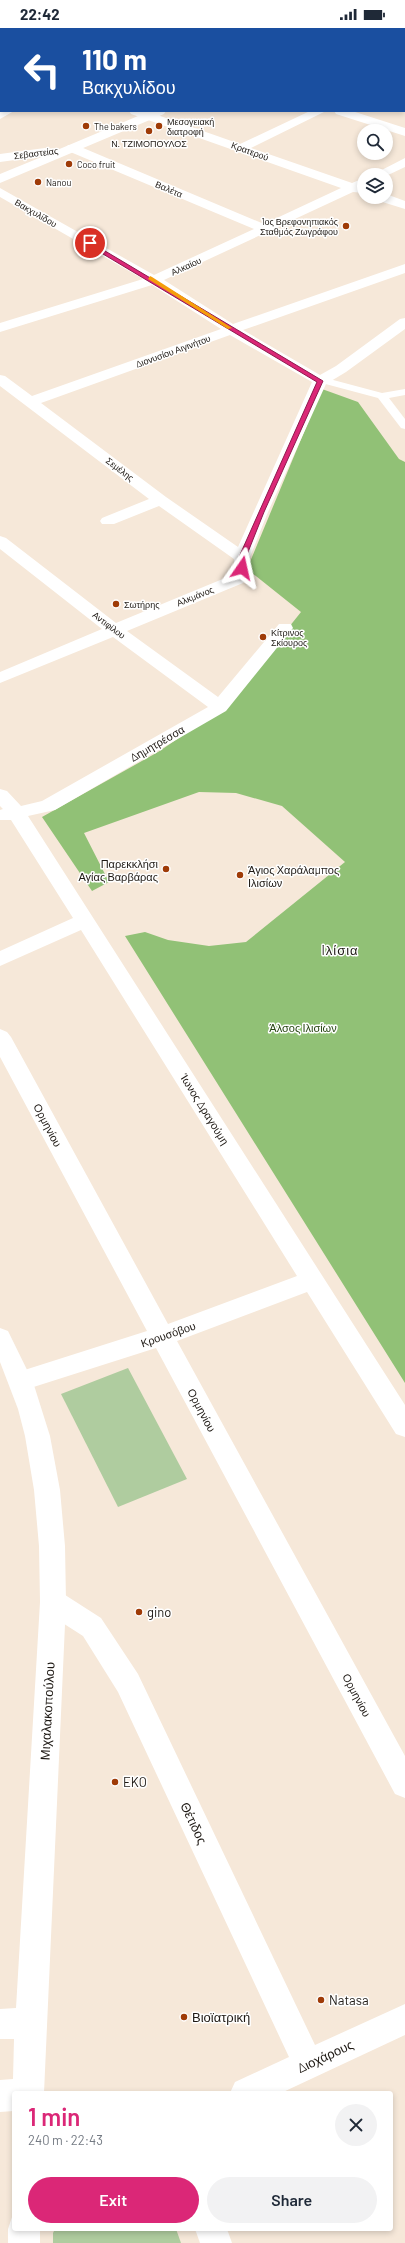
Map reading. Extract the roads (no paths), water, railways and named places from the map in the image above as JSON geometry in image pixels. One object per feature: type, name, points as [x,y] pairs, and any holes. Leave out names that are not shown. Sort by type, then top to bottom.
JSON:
[{"type":"street","name":"Κρατερού","points":[[145,112],[155,113],[242,148],[357,186]]},
{"type":"street","points":[[242,148],[318,112]]},
{"type":"street","points":[[343,112],[405,132]]},
{"type":"street","points":[[0,179],[155,113]]},
{"type":"street","name":"Σεβαστείας","points":[[0,158],[72,148]]},
{"type":"street","name":"Βαλέτα","points":[[72,148],[266,229]]},
{"type":"street","points":[[393,168],[405,162]]},
{"type":"street","name":"Αλκαίου","points":[[0,328],[154,280],[357,188]]},
{"type":"street","name":"Βακχυλίδου","points":[[0,192],[154,280],[232,330],[321,380]]},
{"type":"street","points":[[393,201],[405,205]]},
{"type":"street","name":"Διονυσίου Αιγινήτου","points":[[31,401],[405,268]]},
{"type":"street","points":[[321,380],[341,369],[405,322]]},
{"type":"street","name":"Σεμέλης","points":[[0,379],[160,500],[242,557]]},
{"type":"street","name":"Αλκμάνος","points":[[0,678],[237,579],[242,568],[242,557],[321,380]]},
{"type":"street","points":[[108,521],[160,500]]},
{"type":"street","name":"Αντιφίλου","points":[[0,541],[114,630],[220,707]]},
{"type":"street","name":"Δημητρέσσα","points":[[8,814],[48,806],[220,707],[285,628]]},
{"type":"street","name":"Ίωνος Δραγούμη","points":[[0,795],[8,814],[85,920],[405,1426]]},
{"type":"street","points":[[0,959],[85,920]]},
{"type":"street","name":"Ορμηνίου","points":[[0,1037],[405,1784]]},
{"type":"street","name":"Κρουσόβου","points":[[21,1381],[162,1336],[313,1280]]},
{"type":"street","name":"Μιχαλακοπούλου","points":[[0,1338],[21,1381],[42,1451],[49,1499],[53,1547],[53,1602],[30,2022],[28,2091]]},
{"type":"street","name":"Θέτιδος","points":[[53,1602],[92,1627],[128,1683],[308,2064]]},
{"type":"street","name":"Διοχάρους","points":[[250,2091],[405,2019]]},
{"type":"street","points":[[0,2024],[30,2022]]},
{"type":"street","points":[[0,2096],[12,2095]]},
{"type":"street","points":[[24,2231],[24,2243]]},
{"type":"street","points":[[212,2231],[216,2243]]},
{"type":"lane","points":[[321,380],[382,396],[405,392]]},
{"type":"lane","points":[[382,396],[405,426]]},
{"type":"place","name":"The bakers","points":[[86,126]]},
{"type":"place","name":"Μεσογειακή διατροφή","points":[[159,126]]},
{"type":"place","name":"Ν. ΤΖΙΜΟΠΟΥΛΟΣ","points":[[149,131]]},
{"type":"place","name":"Coco fruit","points":[[69,164]]},
{"type":"place","name":"Nanou","points":[[38,182]]},
{"type":"place","name":"1ος Βρεφονηπιακός Σταθμός Ζωγράφου","points":[[346,226]]},
{"type":"place","name":"Σωτήρης","points":[[116,604]]},
{"type":"place","name":"Κίτρινος Σκίουρος","points":[[263,637]]},
{"type":"place","name":"Παρεκκλήσι Αγίας Βαρβάρας","points":[[166,869]]},
{"type":"place","name":"Άγιος Χαράλαμπος Ιλισίων","points":[[240,875]]},
{"type":"place","name":"gino","points":[[139,1612]]},
{"type":"place","name":"EKO","points":[[115,1782]]},
{"type":"place","name":"Natasa","points":[[321,2000]]},
{"type":"place","name":"Βιοϊατρική","points":[[184,2017]]},
{"type":"district","name":"Iλίσια","points":[[340,950]]},
{"type":"park label","name":"Άλσος Ιλισίων","points":[[303,1027]]}]
